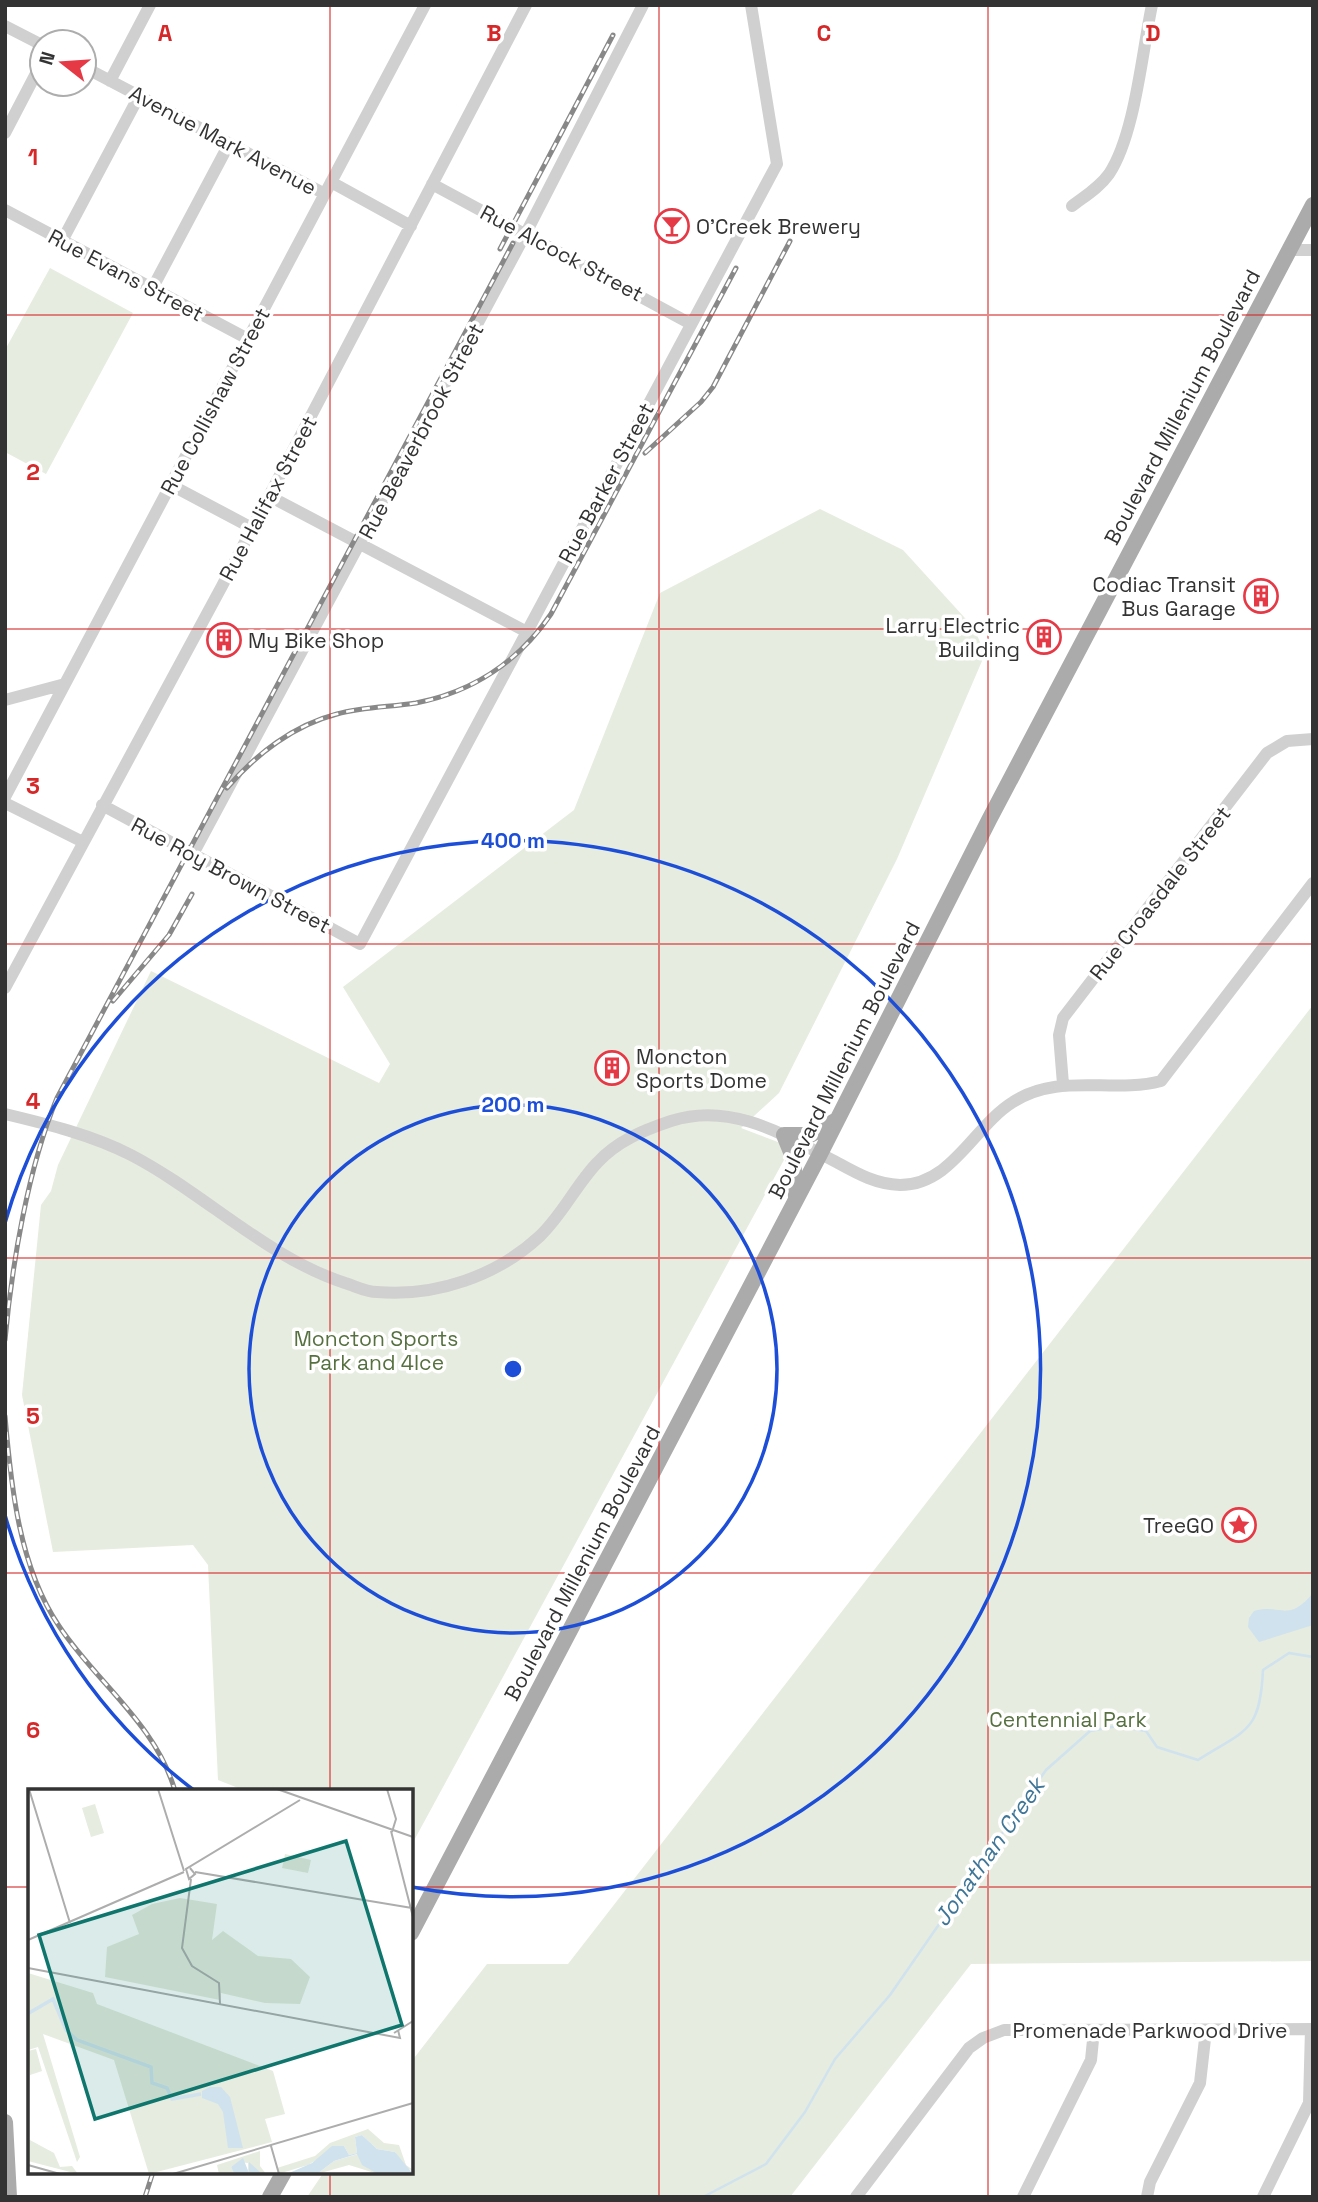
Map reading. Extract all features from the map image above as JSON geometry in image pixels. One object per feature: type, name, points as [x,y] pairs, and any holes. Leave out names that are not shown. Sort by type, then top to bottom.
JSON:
[{"type":"main road","name":"Boulevard Millenium Boulevard","points":[[413,1929],[820,1154],[989,820],[1313,205]]},
{"type":"main road","points":[[796,1200],[793,1157],[783,1135],[810,1135],[837,1120]]},
{"type":"main road","points":[[5,2122],[9,2197]]},
{"type":"main road","points":[[270,2197],[283,2174]]},
{"type":"street","points":[[110,81],[150,5]]},
{"type":"street","name":"Rue Collishaw Street","points":[[5,797],[425,5]]},
{"type":"street","name":"Rue Halifax Street","points":[[5,988],[269,496],[526,5]]},
{"type":"street","name":"Rue Beaverbrook Street","points":[[193,854],[526,233],[643,5]]},
{"type":"street","points":[[1072,206],[1094,191],[1108,174],[1123,147],[1152,5]]},
{"type":"street","name":"Rue Barker Street","points":[[360,944],[777,164],[748,7]]},
{"type":"street","points":[[5,26],[28,38]]},
{"type":"street","name":"Avenue Mark Avenue","points":[[98,75],[229,144],[411,226]]},
{"type":"street","points":[[5,133],[28,89]]},
{"type":"street","points":[[62,241],[139,96]]},
{"type":"street","points":[[152,289],[229,144]]},
{"type":"street","name":"Rue Alcock Street","points":[[432,184],[691,324]]},
{"type":"street","name":"Rue Evans Street","points":[[5,210],[248,339]]},
{"type":"street","points":[[1288,250],[1313,250]]},
{"type":"street","points":[[171,485],[252,528]]},
{"type":"street","points":[[269,496],[527,632]]},
{"type":"street","points":[[5,700],[65,684]]},
{"type":"street","name":"Rue Croasdale Street","points":[[1063,1084],[1059,1035],[1063,1018],[1267,753],[1287,741],[1313,739]]},
{"type":"street","points":[[5,803],[82,841]]},
{"type":"street","name":"Rue Roy Brown Street","points":[[102,805],[360,944]]},
{"type":"street","points":[[8,1115],[97,1140],[132,1155],[314,1273],[374,1292],[430,1290],[471,1280],[512,1258],[541,1235],[597,1163],[629,1137],[675,1120],[707,1115],[737,1118],[783,1135],[868,1179],[902,1185],[921,1181],[954,1161],[995,1114],[1027,1095],[1063,1084],[1144,1086],[1161,1081],[1313,883]]},
{"type":"street","points":[[1263,2197],[1309,2103],[1312,2029]]},
{"type":"street","name":"Promenade Parkwood Drive","points":[[862,2195],[969,2048],[983,2038],[1004,2030],[1312,2029]]},
{"type":"street","points":[[1023,2197],[1091,2060],[1094,2030]]},
{"type":"street","points":[[1147,2197],[1150,2182],[1200,2084],[1206,2030]]},
{"type":"green space","points":[[50,268],[133,313],[46,474],[5,452],[5,350]]},
{"type":"green space","name":"Moncton Sports Park and 4Ice","points":[[820,509],[903,550],[974,628],[985,654],[897,859],[779,1093],[741,1128],[791,1147],[413,1842],[413,1789],[241,1789],[218,1780],[208,1565],[193,1545],[53,1552],[22,1395],[41,1205],[51,1191],[58,1165],[151,971],[379,1083],[390,1064],[343,987],[574,810],[660,593]]},
{"type":"green space","name":"Centennial Park","points":[[1313,1005],[1313,1961],[971,1964],[790,2197],[307,2197],[323,2174],[413,2174],[413,2059],[487,1964],[568,1964]]},
{"type":"water","points":[[1313,1593],[1313,1625],[1259,1642],[1248,1627],[1249,1618],[1254,1611],[1297,1608]]},
{"type":"waterway","name":"Jonathan Creek","points":[[703,2197],[766,2164],[805,2112],[835,2059],[890,1995],[1046,1770],[1090,1731],[1117,1726],[1146,1731],[1157,1747],[1198,1760],[1248,1727],[1258,1706],[1263,1670],[1289,1653],[1313,1657]]},
{"type":"railway","points":[[500,249],[613,35]]},
{"type":"railway","points":[[645,453],[701,402],[713,387],[790,241]]},
{"type":"railway","points":[[5,1340],[23,1217],[38,1155],[57,1098],[513,243]]},
{"type":"railway","points":[[227,788],[263,753],[306,725],[347,712],[416,703],[457,691],[493,672],[524,646],[551,614],[736,268]]},
{"type":"railway","points":[[113,1001],[169,935],[192,894]]},
{"type":"railway","points":[[5,1416],[19,1525],[45,1603],[74,1646],[140,1724],[166,1767],[174,1789]]},
{"type":"railway","points":[[145,2197],[152,2174]]},
{"type":"place","name":"O'Creek Brewery","points":[[672,226]]},
{"type":"place","name":"Codiac Transit Bus Garage","points":[[1261,596]]},
{"type":"place","name":"Larry Electric Building","points":[[1044,637]]},
{"type":"place","name":"My Bike Shop","points":[[224,640]]},
{"type":"place","name":"Moncton Sports Dome","points":[[612,1068]]},
{"type":"place","name":"TreeGO","points":[[1239,1525]]}]
